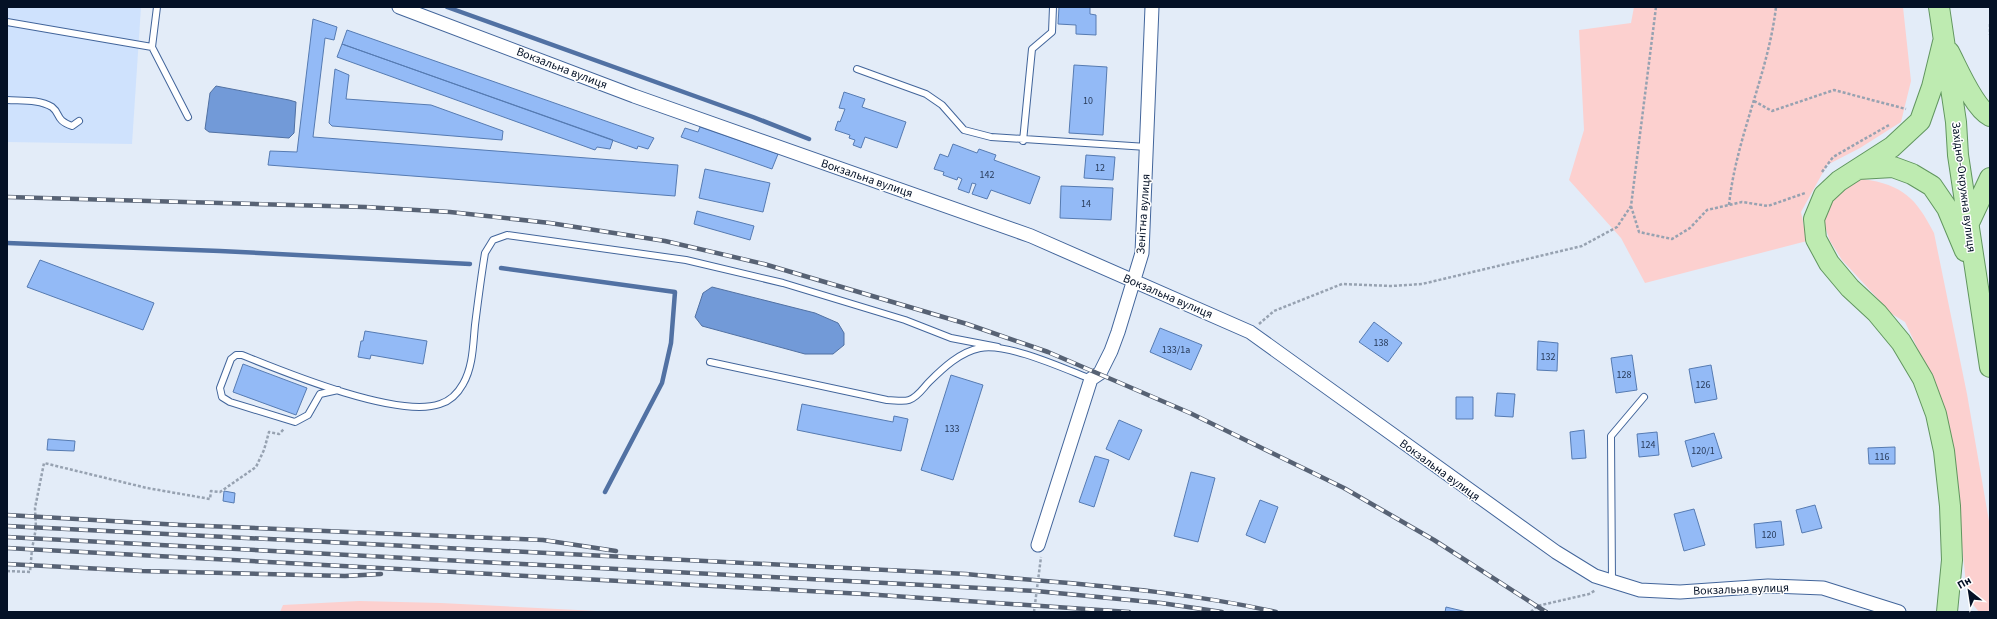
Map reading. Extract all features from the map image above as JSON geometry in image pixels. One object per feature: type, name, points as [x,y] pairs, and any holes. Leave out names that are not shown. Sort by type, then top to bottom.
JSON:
[{"type":"main road","name":"Західно-Окружна вулиця","points":[[1939,7],[1968,225],[1990,367]]},
{"type":"main road","points":[[1943,42],[1977,103],[1985,113],[1990,116]]},
{"type":"main road","points":[[1943,42],[1932,87],[1920,121],[1892,147],[1839,180],[1824,195],[1814,219],[1816,239],[1829,263],[1850,288],[1877,313],[1900,342],[1922,379],[1936,414],[1944,451],[1950,506],[1952,560],[1947,612]]},
{"type":"main road","points":[[1856,169],[1893,167],[1912,174],[1932,186],[1947,208],[1975,274]]},
{"type":"main road","points":[[1968,225],[1990,178]]},
{"type":"street","name":"Вокзальна вулиця","points":[[399,7],[634,96],[1031,236],[1250,332],[1556,552],[1595,576],[1640,590],[1680,592],[1768,586],[1823,588],[1899,612]]},
{"type":"street","name":"Зенітна вулиця","points":[[1038,545],[1091,379],[1100,373],[1111,351],[1135,281],[1142,253],[1152,7]]},
{"type":"lane","points":[[157,7],[152,47],[188,117]]},
{"type":"lane","points":[[1023,141],[1032,49],[1052,32],[1054,7]]},
{"type":"lane","points":[[7,22],[152,47]]},
{"type":"lane","points":[[857,69],[926,94],[942,105],[964,130],[991,137],[1023,141],[1147,148]]},
{"type":"lane","points":[[7,100],[37,102],[52,108],[62,122],[72,126],[79,121]]},
{"type":"lane","points":[[338,390],[320,394],[308,415],[295,422],[230,402],[222,397],[220,388],[231,359],[236,355],[242,355],[300,378],[378,402],[423,407],[440,404],[452,398],[463,385],[471,363],[485,253],[493,240],[507,235],[686,260],[783,283],[905,320],[951,338],[998,347],[1032,357],[1091,379]]},
{"type":"lane","points":[[710,362],[887,400],[908,400],[916,396],[945,367],[955,360],[980,348],[998,347]]},
{"type":"lane","points":[[1612,582],[1612,436],[1644,397]]},
{"type":"path","points":[[1656,7],[1631,206],[1639,232],[1672,239],[1690,228],[1707,210],[1742,202],[1768,206],[1804,194],[1809,188]]},
{"type":"path","points":[[1729,205],[1743,134],[1762,75],[1776,7]]},
{"type":"path","points":[[1990,24],[1990,35]]},
{"type":"path","points":[[1754,101],[1772,111],[1834,90],[1909,110],[1903,114]]},
{"type":"path","points":[[1818,177],[1833,157],[1890,124]]},
{"type":"path","points":[[1250,332],[1274,311],[1342,284],[1392,286],[1422,284],[1582,246],[1617,227],[1631,206]]},
{"type":"path","points":[[7,571],[30,572],[36,528],[36,504],[44,463],[147,488],[210,499],[211,491],[220,492],[256,467],[264,450],[269,432],[279,434],[291,421]]},
{"type":"path","points":[[1034,612],[1041,552],[1038,545]]},
{"type":"path","points":[[1531,612],[1537,606],[1589,594],[1612,582]]},
{"type":"shaded area","points":[[7,7],[141,7],[132,144],[7,142]]},
{"type":"shaded area","points":[[1634,7],[1903,7],[1911,81],[1901,122],[1860,148],[1827,165],[1801,212],[1807,241],[1645,283],[1621,238],[1569,180],[1584,130],[1579,30],[1631,23]]},
{"type":"shaded area","points":[[1863,179],[1888,185],[1907,195],[1921,211],[1934,233],[1967,394],[1990,527],[1990,612],[1979,612],[1971,602],[1966,583],[1955,480],[1922,358],[1905,322],[1892,314],[1842,260],[1830,241],[1824,224],[1826,210],[1832,196],[1849,183]]},
{"type":"shaded area","points":[[359,601],[441,603],[617,612],[280,612],[283,605]]},
{"type":"water","points":[[216,86],[296,102],[294,133],[289,138],[209,132],[205,129],[210,93]]},
{"type":"water","points":[[712,287],[815,313],[838,323],[844,333],[844,345],[833,354],[805,354],[702,326],[695,317],[703,293]]},
{"type":"building","points":[[1059,7],[1090,7],[1090,14],[1096,15],[1096,35],[1076,34],[1076,25],[1058,24]]},
{"type":"building","points":[[313,19],[337,27],[334,40],[325,38],[313,137],[678,165],[675,196],[268,165],[270,151],[297,152]]},
{"type":"building","points":[[347,30],[654,138],[648,149],[638,146],[637,149],[342,44]]},
{"type":"building","points":[[342,44],[613,140],[610,149],[597,147],[595,150],[337,57]]},
{"type":"building","points":[[1074,65],[1107,67],[1103,135],[1069,133]]},
{"type":"building","points":[[335,69],[349,75],[346,99],[431,105],[503,131],[502,140],[332,126],[329,123]]},
{"type":"building","points":[[844,92],[865,99],[862,107],[906,122],[897,148],[865,137],[861,148],[853,145],[855,140],[849,138],[850,135],[835,130],[845,109],[839,108]]},
{"type":"building","points":[[700,127],[778,154],[772,169],[681,137],[685,128],[698,132]]},
{"type":"building","points":[[953,144],[977,153],[979,149],[996,155],[994,160],[1040,177],[1030,204],[991,190],[987,199],[972,194],[976,184],[972,183],[969,193],[958,189],[962,179],[958,177],[957,180],[943,175],[944,172],[934,169],[940,154],[948,157]]},
{"type":"building","points":[[1086,155],[1115,157],[1113,180],[1084,178]]},
{"type":"building","points":[[705,169],[770,183],[763,212],[699,198]]},
{"type":"building","points":[[1061,186],[1113,188],[1111,220],[1060,218]]},
{"type":"building","points":[[697,211],[754,226],[750,240],[694,224]]},
{"type":"building","points":[[40,260],[154,303],[143,330],[27,287]]},
{"type":"building","points":[[1374,322],[1402,343],[1388,362],[1359,342]]},
{"type":"building","points":[[1160,328],[1202,345],[1191,370],[1150,352]]},
{"type":"building","points":[[365,331],[427,341],[423,364],[371,355],[370,359],[358,357],[361,341],[363,341]]},
{"type":"building","points":[[1538,341],[1558,343],[1557,371],[1537,370]]},
{"type":"building","points":[[1632,355],[1637,390],[1616,393],[1611,358]]},
{"type":"building","points":[[243,364],[307,388],[296,415],[233,392]]},
{"type":"building","points":[[1711,365],[1717,399],[1695,403],[1689,369]]},
{"type":"building","points":[[951,375],[983,385],[953,480],[921,470]]},
{"type":"building","points":[[1497,393],[1515,394],[1513,417],[1495,416]]},
{"type":"building","points":[[1456,397],[1473,397],[1473,419],[1456,419]]},
{"type":"building","points":[[802,404],[893,422],[894,416],[908,419],[901,451],[797,430]]},
{"type":"building","points":[[1119,420],[1142,430],[1129,460],[1106,449]]},
{"type":"building","points":[[1584,430],[1586,458],[1572,459],[1570,432]]},
{"type":"building","points":[[1657,432],[1659,455],[1639,457],[1637,434]]},
{"type":"building","points":[[1714,433],[1722,458],[1692,467],[1685,441]]},
{"type":"building","points":[[48,439],[75,441],[74,451],[47,450]]},
{"type":"building","points":[[1895,447],[1895,464],[1869,464],[1868,448]]},
{"type":"building","points":[[1095,456],[1109,460],[1094,507],[1079,502]]},
{"type":"building","points":[[1191,472],[1215,478],[1198,542],[1174,536]]},
{"type":"building","points":[[224,491],[235,493],[234,503],[223,501]]},
{"type":"building","points":[[1260,500],[1278,507],[1265,543],[1246,535]]},
{"type":"building","points":[[1815,505],[1822,528],[1802,533],[1796,510]]},
{"type":"building","points":[[1694,509],[1705,545],[1684,551],[1674,514]]},
{"type":"building","points":[[1781,521],[1784,545],[1756,548],[1754,524]]},
{"type":"building","points":[[1446,607],[1467,612],[1445,612]]},
{"type":"waterway","points":[[447,7],[753,117],[809,139]]},
{"type":"waterway","points":[[7,243],[220,251],[470,264]]},
{"type":"waterway","points":[[501,268],[675,292],[671,343],[662,383],[605,492]]},
{"type":"railway","points":[[7,197],[365,207],[450,212],[550,223],[665,241],[764,264],[967,324],[1048,352],[1190,413],[1344,488],[1434,540],[1546,612]]},
{"type":"railway","points":[[7,515],[181,525],[543,540],[616,551]]},
{"type":"railway","points":[[7,526],[966,574],[1122,588],[1200,598],[1276,612]]},
{"type":"railway","points":[[7,537],[1036,591],[1161,603],[1222,612]]},
{"type":"railway","points":[[7,548],[864,594],[1129,612]]},
{"type":"railway","points":[[7,564],[142,571],[345,576],[381,574]]}]
